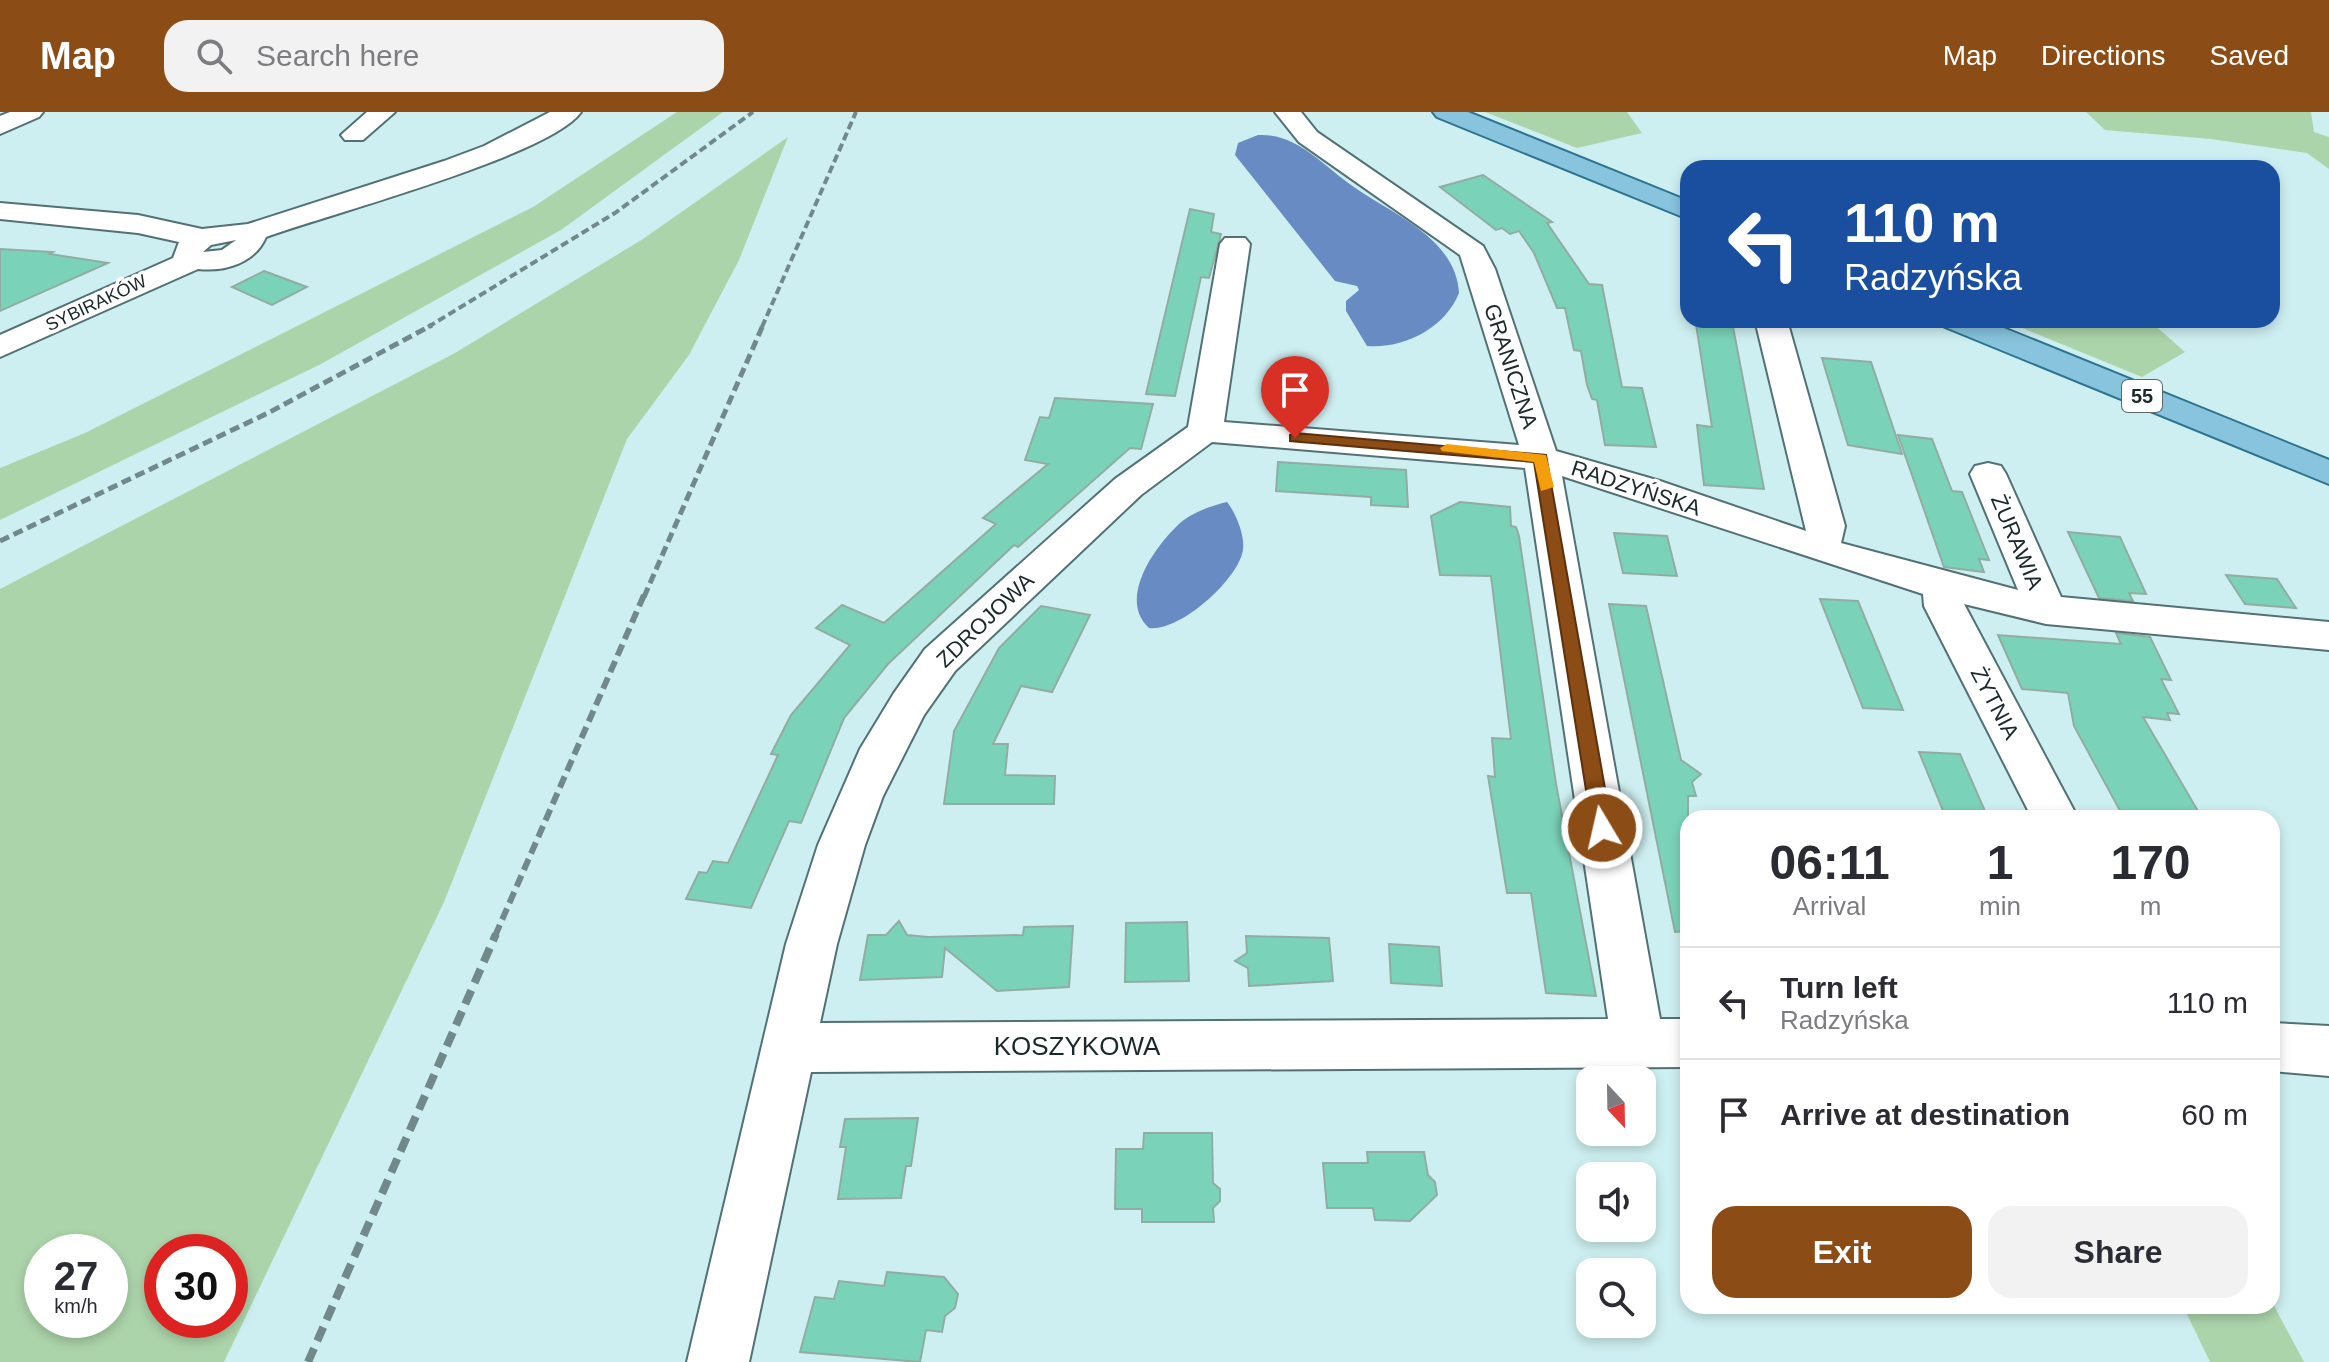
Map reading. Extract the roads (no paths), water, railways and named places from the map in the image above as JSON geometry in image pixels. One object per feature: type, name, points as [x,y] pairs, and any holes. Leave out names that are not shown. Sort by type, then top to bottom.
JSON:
[{"type":"main road","points":[[1446,112],[1680,208]]},
{"type":"main road","name":"55","points":[[1976,328],[2329,473]]},
{"type":"street","points":[[0,126],[30,112]]},
{"type":"street","points":[[354,135],[382,112]]},
{"type":"street","name":"SYBIRAKÓW","points":[[0,211],[138,224],[198,249],[232,256],[250,244],[252,238],[248,234],[472,158],[518,139],[568,112]]},
{"type":"street","name":"GRANICZNA","points":[[1288,112],[1308,137],[1459,239],[1473,252],[1541,458],[1663,1043]]},
{"type":"street","points":[[1205,431],[1235,244]]},
{"type":"street","name":"SYBIRAKÓW","points":[[0,347],[198,249]]},
{"type":"street","points":[[1773,328],[1826,526],[1821,550]]},
{"type":"street","name":"RADZYŃSKA","points":[[1205,431],[1541,458],[1647,489],[1821,550],[1942,586],[2046,610],[2329,636]]},
{"type":"street","name":"ZDROJOWA","points":[[789,1048],[810,937],[827,878],[865,783],[918,689],[972,630],[1128,487],[1205,431]]},
{"type":"street","name":"ŻURAWIA","points":[[1988,474],[2046,610]]},
{"type":"street","name":"ŻYTNIA","points":[[1942,586],[1944,606],[2051,810]]},
{"type":"street","name":"KOSZYKOWA","points":[[789,1048],[1663,1043]]},
{"type":"street","points":[[718,1362],[789,1048]]},
{"type":"street","points":[[2280,1048],[2329,1051]]},
{"type":"water","points":[[1258,135],[1286,139],[1298,145],[1434,242],[1447,257],[1459,293],[1444,316],[1422,334],[1409,340],[1367,346],[1346,311],[1346,301],[1359,290],[1357,286],[1335,281],[1235,155],[1238,143]]},
{"type":"water","points":[[1227,502],[1242,534],[1243,548],[1237,566],[1217,591],[1190,614],[1161,627],[1149,628],[1140,617],[1137,603],[1142,575],[1149,561],[1182,521]]},
{"type":"railway","points":[[428,327],[615,213],[753,112]]},
{"type":"railway","points":[[762,327],[856,112]]},
{"type":"railway","points":[[0,541],[268,413],[432,325]]},
{"type":"railway","points":[[644,597],[763,325]]},
{"type":"railway","points":[[495,936],[644,595]]},
{"type":"railway","points":[[308,1362],[496,934]]}]
